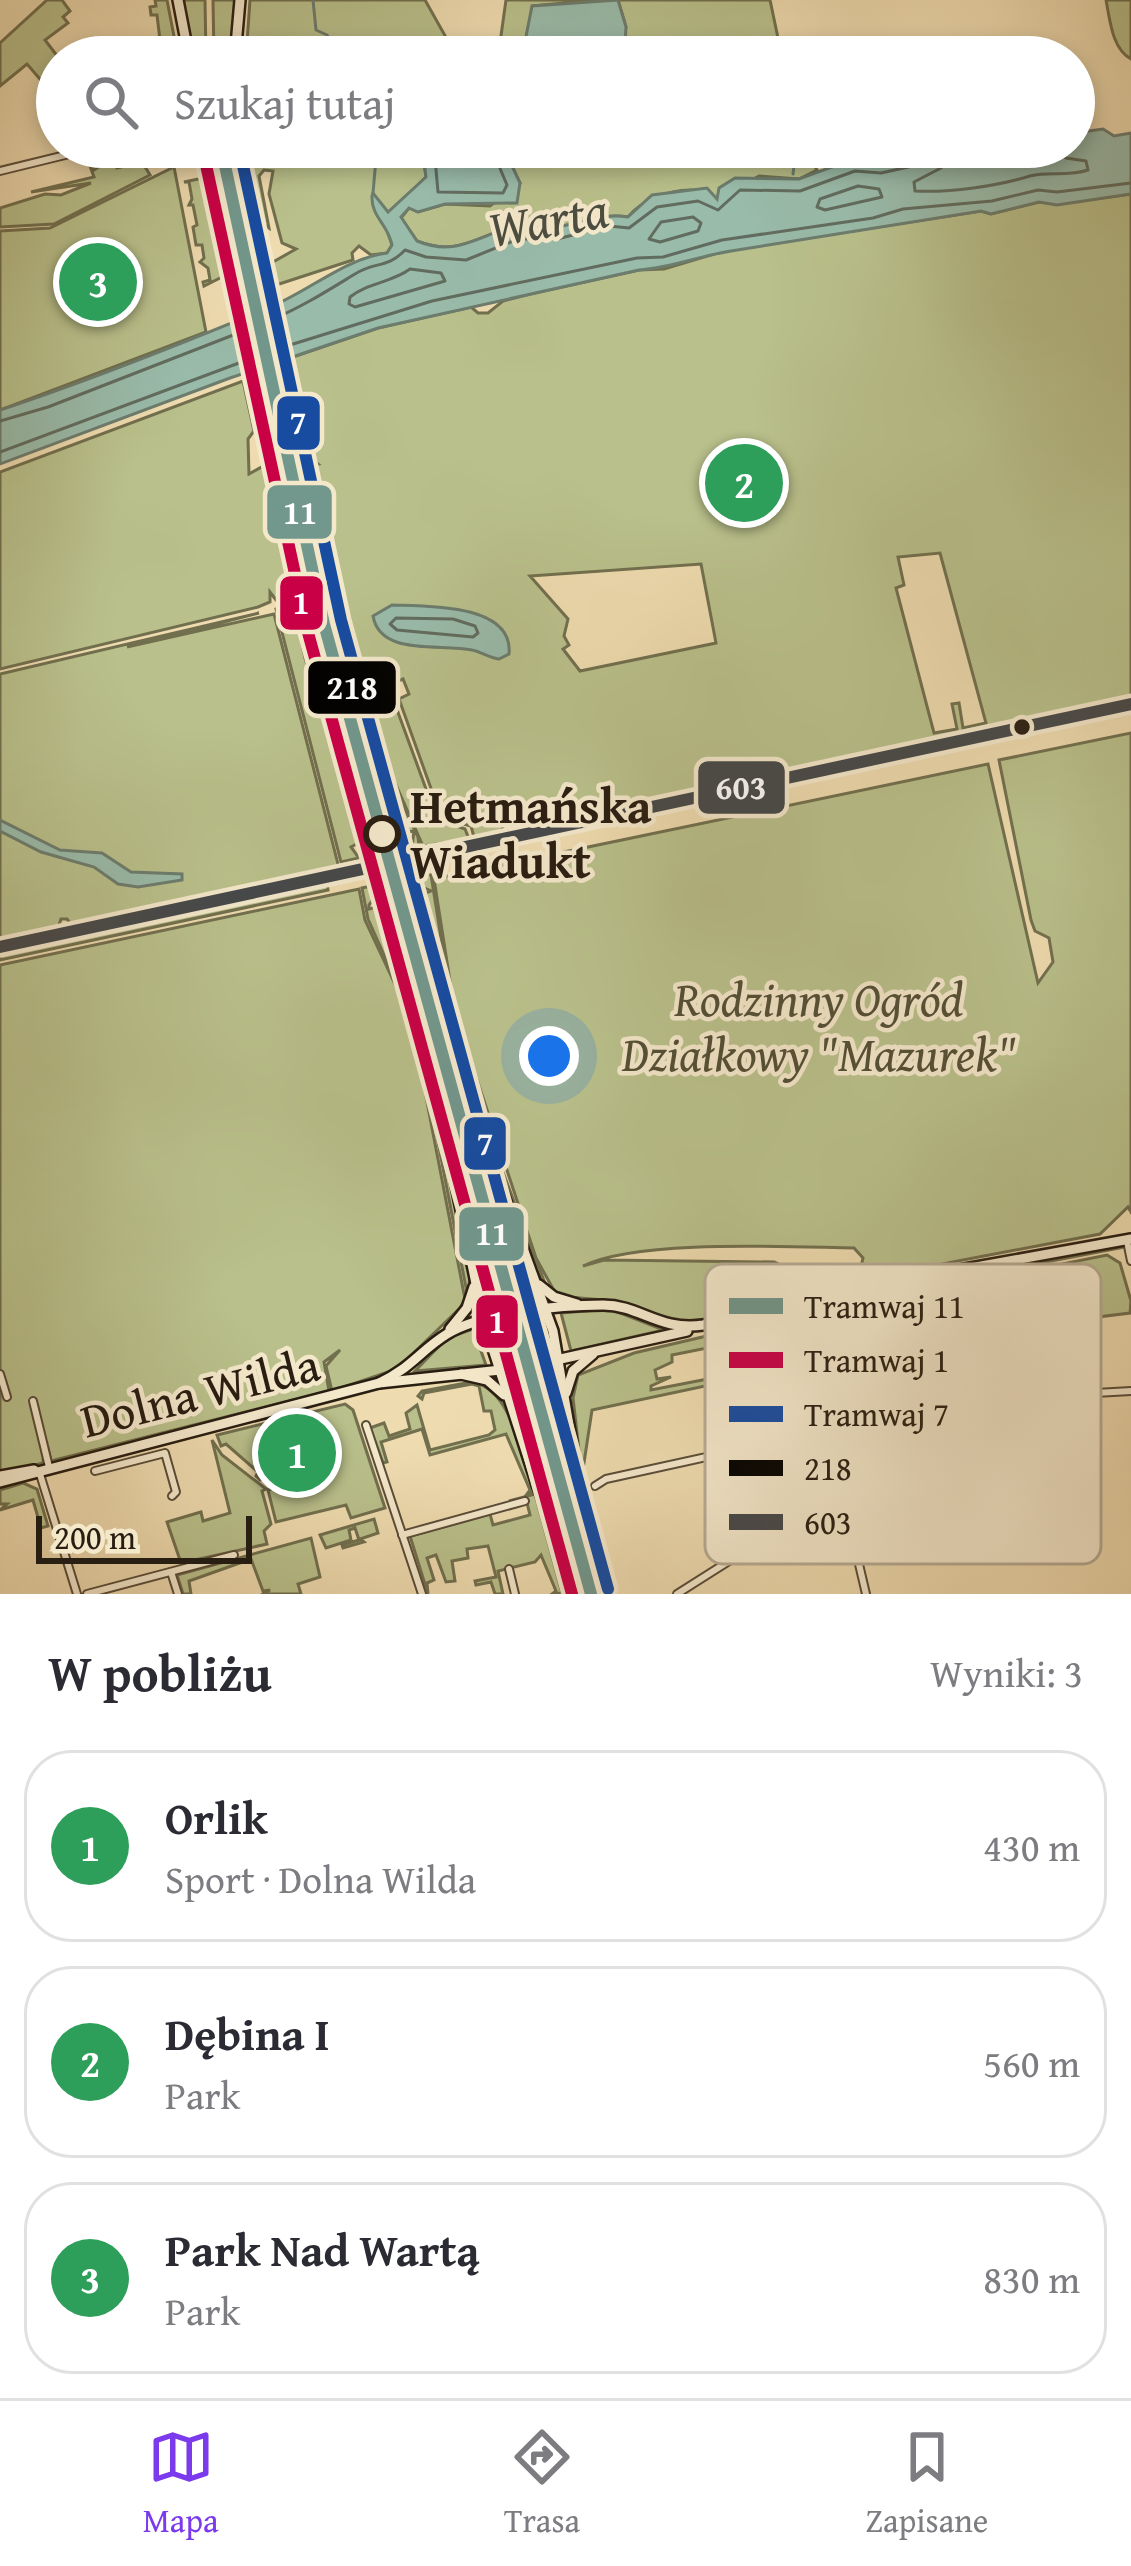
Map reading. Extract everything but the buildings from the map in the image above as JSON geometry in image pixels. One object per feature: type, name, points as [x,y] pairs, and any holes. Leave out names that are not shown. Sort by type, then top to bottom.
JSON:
[{"type":"main road","points":[[178,0],[185,36]]},
{"type":"main road","points":[[236,36],[239,0]]},
{"type":"main road","points":[[213,168],[314,636],[531,1415],[574,1594]]},
{"type":"main road","points":[[238,168],[248,247],[297,476],[601,1594]]},
{"type":"main road","points":[[0,946],[1131,704]]},
{"type":"main road","points":[[425,1033],[484,1322],[563,1548]]},
{"type":"main road","points":[[449,1045],[546,1310],[592,1561]]},
{"type":"main road","points":[[994,1264],[1129,1240]]},
{"type":"main road","points":[[532,1274],[549,1295],[588,1306]]},
{"type":"main road","points":[[442,1337],[467,1308],[474,1276]]},
{"type":"main road","points":[[546,1310],[615,1306],[676,1327],[703,1325]]},
{"type":"main road","name":"Dolna Wilda","points":[[379,1383],[414,1364],[442,1337],[484,1322],[546,1310]]},
{"type":"main road","points":[[558,1358],[703,1325]]},
{"type":"main road","points":[[565,1397],[573,1370],[603,1350]]},
{"type":"main road","name":"Dolna Wilda","points":[[0,1479],[379,1383],[558,1358]]},
{"type":"main road","points":[[456,1373],[491,1383],[512,1409]]},
{"type":"street","points":[[0,171],[36,162]]},
{"type":"street","points":[[1129,1240],[1131,1261]]},
{"type":"street","points":[[0,1374],[7,1397]]},
{"type":"street","points":[[1101,1393],[1131,1391]]},
{"type":"street","points":[[34,1401],[44,1469],[77,1594]]},
{"type":"street","points":[[366,1425],[422,1594]]},
{"type":"street","points":[[94,1468],[165,1453],[176,1492],[172,1496]]},
{"type":"street","points":[[595,1486],[606,1479],[705,1456]]},
{"type":"street","points":[[402,1535],[525,1502]]},
{"type":"street","points":[[87,1594],[234,1555]]},
{"type":"street","points":[[676,1594],[724,1564]]},
{"type":"street","points":[[859,1564],[866,1594]]},
{"type":"street","points":[[509,1569],[515,1594]]},
{"type":"street","points":[[171,1572],[178,1594]]},
{"type":"green space","points":[[47,0],[62,0],[70,11],[63,17],[68,23],[50,36],[36,36],[36,74],[27,64],[0,86],[0,43]]},
{"type":"green space","points":[[155,0],[167,0],[174,36],[160,36],[157,15],[151,15],[150,7],[156,6]]},
{"type":"green space","points":[[182,0],[205,0],[206,36],[189,36]]},
{"type":"green space","points":[[213,0],[236,0],[233,36],[214,36]]},
{"type":"green space","points":[[250,0],[425,0],[445,36],[247,36]]},
{"type":"green space","points":[[506,0],[598,0],[533,6],[527,36],[501,36]]},
{"type":"green space","points":[[618,0],[770,0],[778,36],[620,36],[626,27]]},
{"type":"green space","points":[[1106,0],[1131,0],[1131,59],[1116,41]]},
{"type":"green space","points":[[91,168],[146,168],[150,175],[54,224],[0,227],[0,208],[45,194],[61,195],[91,183],[31,192],[94,177]]},
{"type":"green space","points":[[174,168],[206,332],[0,410],[0,231],[50,228]]},
{"type":"green space","points":[[247,168],[425,168],[426,177],[393,211],[378,203],[392,245],[387,253],[371,255],[359,246],[352,253],[353,260],[270,287],[266,266],[296,249],[282,243],[269,194],[273,171],[264,170],[259,176],[269,228],[252,217]]},
{"type":"green space","points":[[513,168],[817,170],[799,179],[759,176],[718,199],[693,190],[673,192],[648,201],[628,217],[516,227],[456,246],[417,241],[401,218],[409,208],[418,212],[445,204],[490,206],[520,183]]},
{"type":"green space","points":[[203,178],[224,276],[204,286],[210,280],[208,268],[200,262],[202,245],[196,245],[189,182],[184,182]]},
{"type":"green space","points":[[1131,194],[1131,701],[997,725],[516,833],[504,824],[501,832],[474,837],[471,826],[448,820],[438,808],[399,699],[409,694],[403,679],[388,685],[437,819],[465,829],[469,839],[423,846],[381,751],[307,483],[310,472],[306,466],[318,464],[309,457],[287,359],[378,328],[471,307],[488,313],[503,301],[639,270],[664,269],[724,251],[981,211],[991,214],[1039,202]],"holes":[[[940,553],[986,723],[963,728],[959,703],[952,704],[957,729],[934,733],[896,588],[904,585],[898,557]],[[701,564],[716,643],[580,671],[563,649],[569,645],[564,636],[568,619],[530,576]]]},
{"type":"green space","points":[[243,381],[254,431],[248,439],[249,474],[265,465],[290,593],[276,600],[270,592],[270,602],[258,607],[0,669],[0,472]]},
{"type":"green space","points":[[308,499],[337,593],[395,828],[323,569]]},
{"type":"green space","points":[[279,506],[363,833],[304,644]]},
{"type":"green space","points":[[293,603],[305,658],[362,841],[351,847],[359,858],[341,862],[276,609]]},
{"type":"green space","points":[[259,613],[127,647],[274,614],[339,868],[73,927],[61,919],[57,931],[0,943],[0,674]]},
{"type":"green space","name":"Rodzinny Ogród Działkowy \"Mazurek\"","points":[[1131,733],[1131,1212],[1128,1207],[1100,1234],[942,1264],[862,1264],[863,1258],[854,1248],[754,1246],[639,1252],[608,1257],[583,1266],[604,1260],[779,1264],[705,1264],[705,1319],[685,1323],[653,1317],[615,1301],[557,1296],[536,1258],[455,1013],[434,879],[988,764],[1038,983],[1053,962],[1049,938],[1035,931],[1031,920],[999,760]]},
{"type":"green space","points":[[385,766],[418,837],[419,846],[412,847],[414,831],[400,833]]},
{"type":"green space","points":[[431,875],[449,988],[418,896],[431,891],[420,886],[403,889],[419,959],[400,890],[392,891],[411,962],[389,892],[377,894],[369,905],[369,909],[380,906],[400,991],[368,919],[362,888]]},
{"type":"green space","points":[[327,884],[328,890],[0,960],[0,950]]},
{"type":"green space","points":[[359,889],[365,920],[402,999],[421,1071],[465,1299],[460,1308],[397,1369],[332,1391],[326,1366],[340,1350],[324,1362],[329,1391],[51,1461],[44,1448],[43,1463],[0,1474],[0,965]]},
{"type":"green space","points":[[423,921],[501,1167],[546,1286],[535,1270],[458,1055]]},
{"type":"green space","points":[[389,925],[425,1054],[470,1273],[468,1298],[427,1085]]},
{"type":"green space","points":[[1120,1245],[1124,1247],[1035,1264],[1012,1264]]},
{"type":"green space","points":[[1107,1255],[1120,1263],[1130,1313],[1101,1317],[1101,1264],[1062,1264]]},
{"type":"green space","points":[[523,1259],[534,1290],[484,1304],[477,1271]]},
{"type":"green space","points":[[610,1309],[664,1330],[571,1351],[561,1313]]},
{"type":"green space","points":[[531,1315],[548,1330],[546,1351],[519,1363],[504,1361],[494,1340],[497,1327]]},
{"type":"green space","points":[[473,1329],[486,1365],[415,1371],[447,1338]]},
{"type":"green space","points":[[705,1336],[705,1348],[672,1355],[672,1362],[655,1370],[657,1379],[671,1377],[651,1390],[705,1380],[705,1386],[592,1410],[582,1476],[573,1398],[578,1375],[634,1353]]},
{"type":"green space","points":[[557,1374],[562,1408],[521,1421],[508,1385],[518,1387]]},
{"type":"green space","points":[[471,1382],[485,1387],[506,1410],[534,1492],[527,1494],[530,1490],[506,1434],[430,1455],[422,1429],[381,1442],[387,1462],[383,1463],[370,1428],[384,1423],[389,1436],[410,1429],[406,1413],[417,1405],[430,1450],[495,1430],[491,1411],[484,1411],[479,1386],[424,1393],[422,1399],[418,1396],[422,1391]]},
{"type":"green space","points":[[345,1404],[353,1410],[385,1508],[351,1518],[346,1505],[276,1522],[268,1490],[299,1480],[295,1461],[294,1466],[267,1473],[264,1468],[266,1479],[260,1480],[258,1472],[226,1444],[221,1446],[217,1435]]},
{"type":"green space","points":[[212,1440],[222,1455],[266,1489],[262,1491],[271,1524],[264,1531],[267,1544],[181,1563],[167,1522],[201,1512],[203,1521],[230,1513]]},
{"type":"green space","points":[[23,1483],[37,1489],[48,1526],[41,1528],[33,1500],[0,1510],[7,1504],[0,1504],[0,1490]]},
{"type":"green space","points":[[535,1494],[562,1593],[552,1594],[556,1591],[541,1555],[535,1562],[498,1571],[503,1594],[495,1594],[491,1582],[476,1585],[475,1581],[496,1577],[488,1546],[467,1549],[468,1558],[452,1561],[455,1581],[446,1582],[436,1555],[427,1558],[434,1580],[427,1583],[428,1594],[410,1536],[490,1514],[493,1525],[530,1515],[526,1499],[509,1501]]},
{"type":"green space","points":[[374,1519],[378,1533],[360,1539],[364,1542],[343,1548],[359,1540],[355,1528],[349,1530],[351,1540],[326,1548],[320,1535]]},
{"type":"green space","points":[[311,1538],[320,1577],[298,1584],[301,1594],[263,1594],[270,1590],[263,1591],[251,1559],[189,1581],[191,1594],[183,1594],[177,1575]]},
{"type":"water","points":[[618,0],[626,36],[526,36],[532,6]]},
{"type":"water","points":[[1095,130],[1114,136],[1131,133],[1131,194],[1057,205],[1039,202],[991,214],[981,211],[731,251],[378,328],[0,464],[0,410],[203,334],[285,300],[357,261],[387,253],[392,245],[374,210],[373,193],[388,212],[426,177],[425,168],[513,168],[520,183],[517,203],[445,204],[418,212],[409,208],[401,217],[417,241],[445,247],[516,227],[628,217],[652,195],[707,188],[717,199],[719,188],[735,178],[799,179],[829,168],[1095,168]]},
{"type":"water","points":[[392,605],[444,607],[483,616],[507,637],[509,654],[499,659],[472,650],[414,646],[387,638],[373,616]]},
{"type":"water","points":[[0,820],[60,850],[102,853],[131,872],[182,874],[182,880],[138,887],[118,884],[94,867],[41,852],[0,831]]},
{"type":"pier","points":[[267,302],[281,367],[250,378],[236,314]]},
{"type":"waterway","points":[[313,0],[316,30],[328,36]]},
{"type":"waterway","points":[[373,193],[375,168]]},
{"type":"waterway","points":[[793,174],[794,168]]},
{"type":"tram line","name":"1","points":[[207,168],[307,629],[572,1594]]},
{"type":"tram line","name":"11","points":[[226,168],[324,624],[591,1594]]},
{"type":"tram line","name":"7","points":[[244,168],[341,620],[608,1589]]},
{"type":"transit line","name":"218","points":[[238,168],[248,247],[314,549],[601,1594]]},
{"type":"transit line","name":"603","points":[[0,947],[1131,704]]},
{"type":"place","name":"Park Nad Wartą","points":[[98,282]]},
{"type":"place","name":"Dębina I","points":[[744,483]]},
{"type":"place","name":"Hetmańska Wiadukt","points":[[382,834]]},
{"type":"place","name":"Orlik","points":[[297,1453]]},
{"type":"water label","name":"Warta","points":[[548,219]]}]
